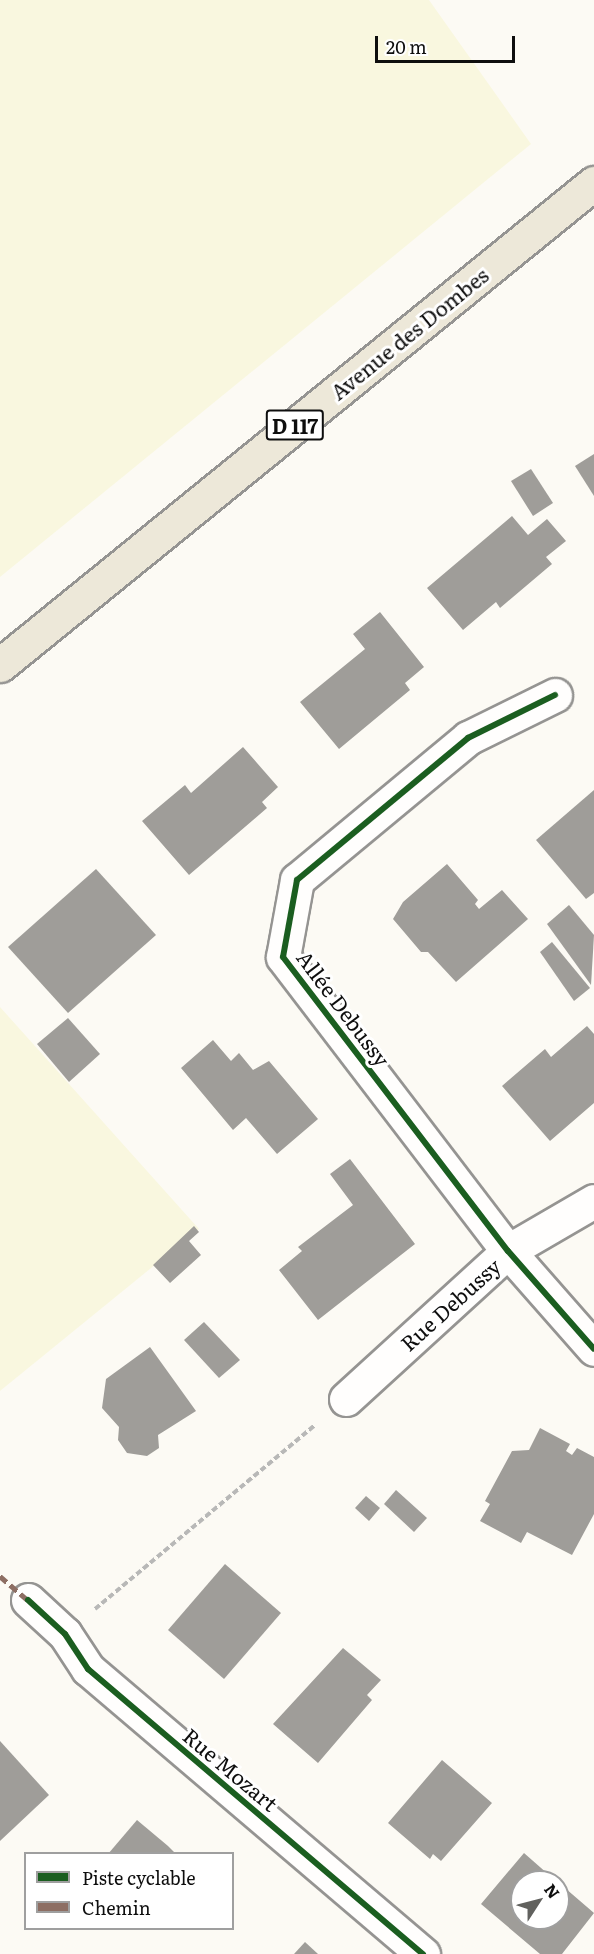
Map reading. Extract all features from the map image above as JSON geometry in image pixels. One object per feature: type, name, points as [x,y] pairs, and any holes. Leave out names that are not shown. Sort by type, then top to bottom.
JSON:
[{"type":"main road","name":"Avenue des Dombes","points":[[0,665],[594,183]]},
{"type":"street","name":"Allée Debussy","points":[[555,695],[468,738],[297,880],[283,957],[508,1251],[594,1349]]},
{"type":"street","name":"Rue Debussy","points":[[346,1400],[508,1251],[594,1201]]},
{"type":"street","name":"Rue Mozart","points":[[28,1600],[65,1634],[88,1669],[423,1954]]},
{"type":"path","points":[[65,1634],[346,1400]]},
{"type":"shaded area","points":[[0,0],[429,0],[531,144],[0,577]]},
{"type":"shaded area","points":[[0,1007],[199,1229],[0,1391]]},
{"type":"building","points":[[594,454],[594,496],[575,466]]},
{"type":"building","points":[[531,469],[553,503],[533,516],[511,481]]},
{"type":"building","points":[[512,516],[528,535],[547,519],[566,541],[546,557],[552,564],[500,608],[496,602],[463,630],[427,588]]},
{"type":"building","points":[[380,612],[424,667],[405,683],[410,690],[339,749],[300,702],[365,649],[353,634]]},
{"type":"building","points":[[243,747],[278,787],[262,802],[267,808],[189,875],[142,821],[185,785],[191,793]]},
{"type":"building","points":[[594,790],[594,893],[586,899],[536,840]]},
{"type":"building","points":[[447,864],[478,900],[475,904],[479,909],[502,890],[528,919],[456,982],[428,952],[421,952],[393,919],[403,902]]},
{"type":"building","points":[[96,869],[156,935],[68,1013],[8,947]]},
{"type":"building","points":[[569,905],[594,935],[591,985],[547,924]]},
{"type":"building","points":[[552,942],[590,988],[574,1001],[540,952]]},
{"type":"building","points":[[68,1018],[100,1054],[69,1082],[37,1044]]},
{"type":"building","points":[[587,1026],[594,1034],[594,1103],[550,1141],[502,1086],[545,1049],[551,1057]]},
{"type":"building","points":[[213,1040],[231,1061],[239,1053],[253,1070],[269,1061],[318,1119],[277,1154],[246,1118],[233,1130],[181,1068]]},
{"type":"building","points":[[350,1159],[415,1244],[318,1320],[279,1270],[302,1251],[298,1247],[353,1205],[330,1174]]},
{"type":"building","points":[[194,1226],[199,1232],[189,1241],[201,1255],[170,1283],[153,1265]]},
{"type":"building","points":[[204,1322],[240,1360],[219,1378],[184,1340]]},
{"type":"building","points":[[150,1347],[196,1411],[158,1435],[159,1448],[147,1456],[127,1453],[118,1440],[119,1427],[102,1408],[106,1379]]},
{"type":"building","points":[[540,1428],[570,1444],[566,1451],[572,1455],[577,1448],[594,1457],[594,1514],[572,1555],[527,1532],[521,1543],[480,1521],[490,1504],[485,1501],[512,1451],[529,1450]]},
{"type":"building","points":[[396,1490],[427,1518],[414,1532],[384,1504]]},
{"type":"building","points":[[366,1496],[380,1508],[369,1521],[355,1508]]},
{"type":"building","points":[[225,1564],[281,1613],[224,1679],[168,1630]]},
{"type":"building","points":[[343,1648],[381,1680],[367,1695],[372,1700],[318,1763],[273,1724]]},
{"type":"building","points":[[0,1741],[49,1795],[0,1841]]},
{"type":"building","points":[[442,1760],[492,1803],[441,1861],[433,1854],[430,1859],[388,1823]]},
{"type":"building","points":[[137,1820],[174,1852],[110,1852]]},
{"type":"building","points":[[524,1853],[543,1870],[510,1870],[510,1929],[481,1904]]},
{"type":"building","points":[[570,1892],[594,1913],[562,1954],[540,1954],[512,1930],[570,1930]]},
{"type":"building","points":[[305,1942],[318,1954],[294,1954]]},
{"type":"marked path","points":[[0,1576],[28,1600]]},
{"type":"cycle path","points":[[555,695],[468,738],[297,880],[283,957],[508,1251],[594,1349]]},
{"type":"cycle path","points":[[28,1600],[65,1634],[88,1669],[423,1954]]}]
